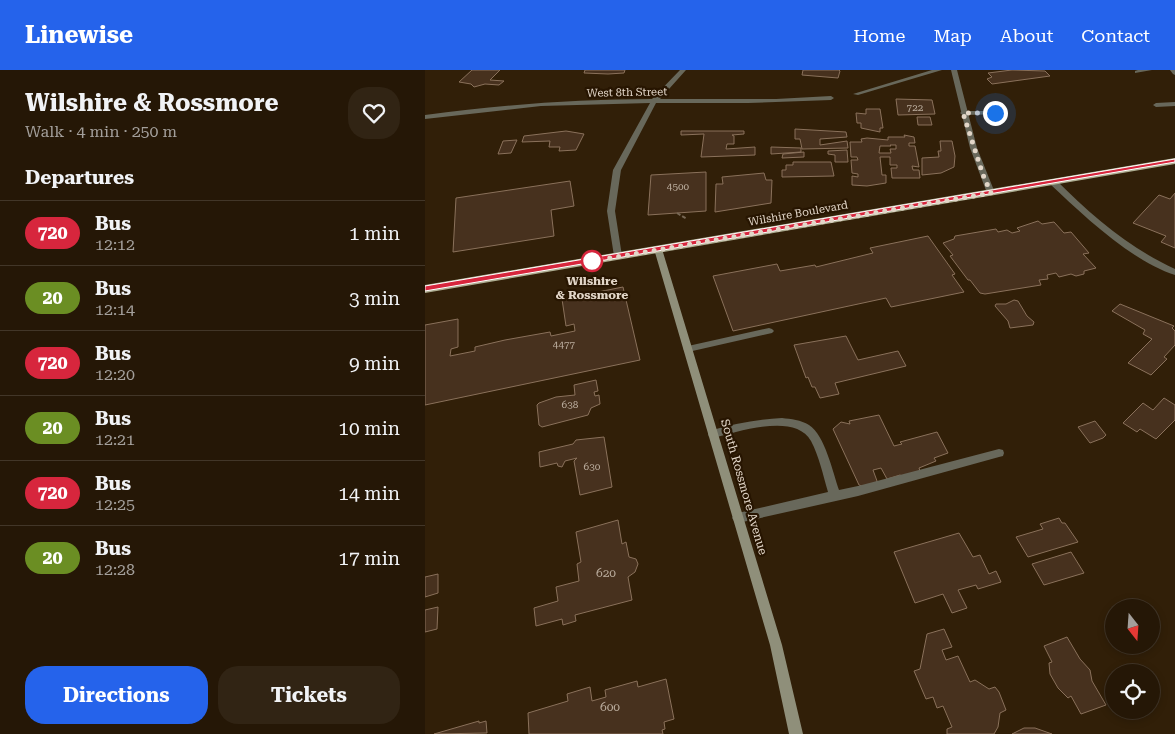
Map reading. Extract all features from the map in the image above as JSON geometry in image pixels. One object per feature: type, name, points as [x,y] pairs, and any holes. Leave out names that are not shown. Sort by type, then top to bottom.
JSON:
[{"type":"main road","name":"Wilshire Boulevard","points":[[425,288],[1175,161]]},
{"type":"main road","name":"South Rossmore Avenue","points":[[658,249],[776,645],[796,734]]},
{"type":"street","points":[[618,256],[611,211],[617,170],[654,100],[683,70]]},
{"type":"street","points":[[856,94],[939,70]]},
{"type":"street","points":[[954,70],[963,113],[983,175],[991,193]]},
{"type":"street","points":[[1137,72],[1149,70]]},
{"type":"street","name":"West 8th Street","points":[[425,117],[516,106],[654,100],[759,101],[831,98]]},
{"type":"street","points":[[1156,105],[1175,104]]},
{"type":"street","points":[[963,113],[1006,113]]},
{"type":"street","points":[[1053,182],[1075,204],[1123,241],[1175,272]]},
{"type":"street","points":[[688,349],[769,331]]},
{"type":"street","points":[[713,434],[768,422],[785,422],[804,428],[814,435],[835,495]]},
{"type":"street","points":[[738,518],[858,491],[999,453]]},
{"type":"path","points":[[677,213],[687,219]]},
{"type":"building","points":[[472,70],[500,70],[490,80],[504,81],[499,85],[485,84],[474,87],[471,84],[459,82]]},
{"type":"building","points":[[585,70],[625,70],[624,73],[608,74],[584,73]]},
{"type":"building","points":[[803,70],[840,71],[838,78],[802,75]]},
{"type":"building","points":[[1012,70],[1045,71],[1050,76],[992,84],[987,79],[992,77],[988,73]]},
{"type":"building","points":[[896,99],[932,100],[935,114],[898,115]]},
{"type":"building","points":[[866,109],[880,109],[883,128],[880,128],[880,132],[861,128],[861,123],[857,123],[856,113],[866,114]]},
{"type":"building","points":[[917,117],[930,117],[932,125],[918,125]]},
{"type":"building","points":[[795,129],[846,132],[847,137],[820,139],[820,145],[847,141],[848,148],[802,149],[800,139],[795,139]]},
{"type":"building","points":[[566,131],[584,134],[576,150],[559,151],[560,147],[549,147],[550,141],[522,142],[524,136]]},
{"type":"building","points":[[681,131],[744,131],[744,134],[732,135],[734,136],[734,144],[727,144],[726,149],[755,147],[755,155],[701,157],[704,134],[681,135]]},
{"type":"building","points":[[904,135],[914,137],[915,143],[909,143],[909,146],[915,146],[919,167],[912,166],[913,170],[919,170],[920,178],[892,178],[891,168],[897,168],[897,165],[890,165],[890,157],[880,157],[882,175],[886,175],[886,183],[867,186],[852,185],[852,176],[858,177],[858,174],[852,173],[851,160],[858,160],[857,157],[851,157],[850,142],[862,142],[861,139],[867,138],[888,140],[888,137],[905,137]],"holes":[[[896,145],[896,149],[890,149],[891,153],[879,153],[880,146]]]},
{"type":"building","points":[[517,140],[511,153],[498,154],[503,141]]},
{"type":"building","points":[[940,141],[952,141],[955,156],[954,167],[941,173],[922,175],[922,158],[939,157],[938,151],[941,151]]},
{"type":"building","points":[[771,147],[801,148],[801,152],[771,154]]},
{"type":"building","points":[[847,150],[848,162],[835,162],[835,155],[828,154],[828,151]]},
{"type":"building","points":[[804,152],[804,157],[782,158],[783,154]]},
{"type":"building","points":[[793,162],[831,162],[834,176],[782,177],[782,170],[786,170],[786,165],[793,165]]},
{"type":"building","points":[[706,172],[706,211],[648,215],[651,175]]},
{"type":"building","points":[[764,173],[766,180],[772,180],[771,203],[715,212],[716,184],[723,184],[722,177]]},
{"type":"building","points":[[570,181],[574,206],[551,210],[554,236],[453,252],[456,198]]},
{"type":"building","points":[[1175,193],[1175,248],[1161,242],[1166,236],[1133,223],[1159,195],[1170,199]]},
{"type":"building","points":[[1038,221],[1042,224],[1054,222],[1064,233],[1071,232],[1089,253],[1083,254],[1096,268],[1084,271],[1084,274],[1076,276],[1071,274],[1059,277],[1056,273],[1047,275],[1048,279],[1039,280],[1041,285],[985,294],[980,293],[968,280],[950,256],[953,255],[943,243],[954,239],[955,236],[996,229],[998,232],[1007,230],[1012,233],[1020,231],[1017,228]]},
{"type":"building","points":[[928,236],[955,274],[952,275],[964,292],[891,307],[886,298],[733,331],[713,276],[777,264],[780,271],[815,265],[816,267],[873,253],[870,248]]},
{"type":"building","points":[[623,287],[640,360],[425,405],[425,325],[458,319],[458,347],[451,349],[450,356],[475,351],[475,347],[505,340],[550,332],[551,336],[575,331],[574,324],[566,326],[562,299]]},
{"type":"building","points":[[1014,300],[1018,301],[1027,316],[1034,322],[1033,325],[1010,328],[1008,321],[995,306],[996,304],[1006,304]]},
{"type":"building","points":[[1120,304],[1174,326],[1172,328],[1175,331],[1175,345],[1164,357],[1167,359],[1151,375],[1128,363],[1152,339],[1143,334],[1145,330],[1112,311]]},
{"type":"building","points":[[846,336],[858,360],[898,351],[906,366],[835,383],[839,394],[820,398],[808,377],[806,378],[794,345]]},
{"type":"building","points":[[596,380],[598,391],[594,392],[595,396],[599,395],[600,404],[591,408],[588,415],[542,427],[539,425],[537,405],[539,403],[556,397],[575,395],[574,385]]},
{"type":"building","points":[[1164,398],[1175,405],[1175,420],[1156,439],[1140,429],[1137,432],[1123,423],[1143,403],[1153,410]]},
{"type":"building","points":[[879,415],[894,446],[902,444],[900,442],[937,432],[948,453],[934,458],[936,461],[919,468],[920,471],[902,476],[887,479],[881,468],[873,470],[877,481],[875,484],[864,487],[859,485],[833,429],[841,422],[850,424],[849,421]]},
{"type":"building","points":[[1095,421],[1106,435],[1090,443],[1078,427]]},
{"type":"building","points":[[604,437],[612,487],[580,495],[574,461],[577,458],[565,461],[562,467],[558,466],[557,463],[540,467],[539,452],[573,444],[576,440]]},
{"type":"building","points":[[1059,518],[1062,523],[1065,523],[1078,542],[1028,557],[1016,537],[1043,529],[1040,524]]},
{"type":"building","points":[[618,520],[622,544],[626,542],[629,557],[636,559],[638,564],[635,572],[628,577],[632,600],[575,615],[576,621],[563,625],[562,619],[536,626],[534,608],[558,601],[556,587],[579,581],[577,564],[581,562],[576,532]]},
{"type":"building","points":[[959,533],[973,557],[980,555],[989,574],[996,571],[1001,582],[978,589],[976,585],[958,590],[967,608],[952,613],[943,594],[915,603],[894,552]]},
{"type":"building","points":[[1071,552],[1084,573],[1044,585],[1032,564]]},
{"type":"building","points":[[438,574],[438,593],[425,597],[425,577]]},
{"type":"building","points":[[438,607],[437,629],[425,632],[425,610]]},
{"type":"building","points":[[944,629],[952,647],[942,650],[946,660],[958,656],[970,682],[975,680],[989,689],[995,687],[999,692],[1006,710],[1000,713],[998,727],[994,734],[947,734],[947,729],[952,727],[943,706],[937,708],[933,697],[926,699],[914,671],[920,669],[927,634]]},
{"type":"building","points":[[1067,637],[1080,659],[1090,670],[1092,681],[1105,705],[1081,714],[1071,696],[1068,698],[1058,688],[1050,674],[1049,663],[1052,662],[1044,646]]},
{"type":"building","points":[[666,679],[674,719],[664,722],[665,729],[662,730],[663,734],[529,734],[528,713],[568,701],[567,694],[590,687],[592,701],[606,697],[605,690],[637,681],[638,687]]},
{"type":"building","points":[[479,721],[479,723],[486,721],[487,733],[434,734]]},
{"type":"building","points":[[1024,728],[1035,728],[1052,734],[1012,734]]},
{"type":"bus line","name":"720","points":[[425,289],[1175,161]]},
{"type":"place","name":"Wilshire & Rossmore","points":[[592,261]]},
{"type":"route","points":[[592,261],[991,193],[983,175],[963,113],[995,113]]}]
